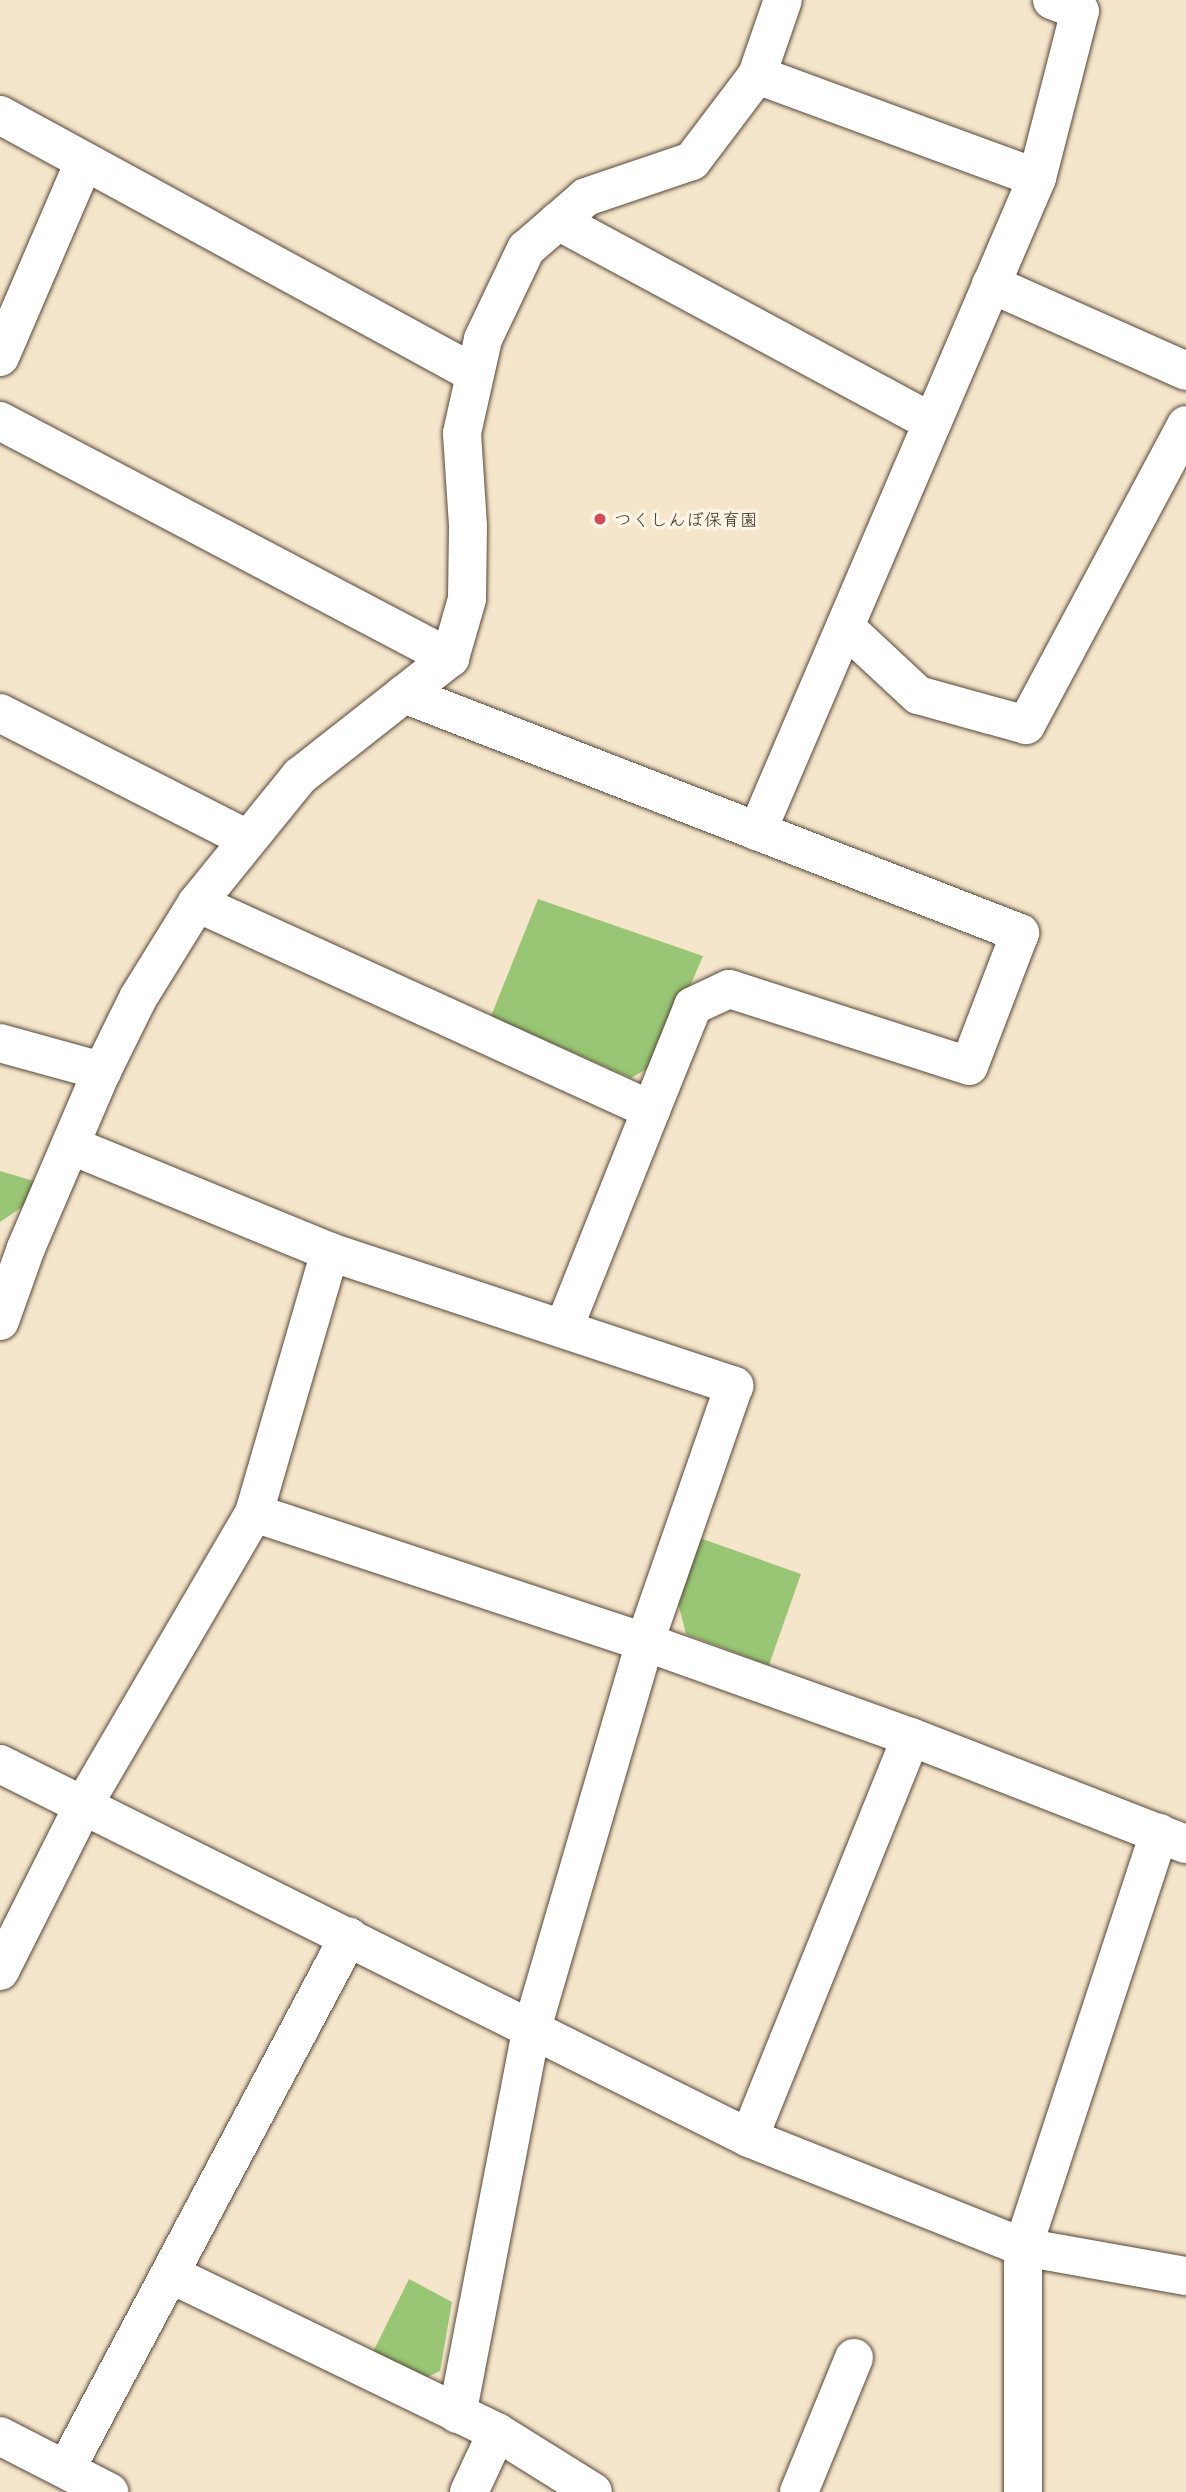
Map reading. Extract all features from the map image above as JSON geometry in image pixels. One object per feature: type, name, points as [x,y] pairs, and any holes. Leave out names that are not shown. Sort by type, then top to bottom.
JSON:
[{"type":"street","points":[[0,1321],[13,1244],[72,1146],[102,1071],[138,998],[197,903],[246,838],[300,776],[450,658],[467,599],[468,526],[462,433],[483,339],[526,249],[586,197],[691,161],[757,75],[783,0]]},
{"type":"street","points":[[757,832],[1037,178],[1080,11],[1052,0]]},
{"type":"street","points":[[757,75],[1037,178]]},
{"type":"street","points":[[0,115],[475,374]]},
{"type":"street","points":[[0,357],[84,162]]},
{"type":"street","points":[[558,221],[932,422]]},
{"type":"street","points":[[991,284],[1186,370]]},
{"type":"street","points":[[0,421],[450,658]]},
{"type":"street","points":[[845,627],[918,695],[1026,725],[1186,425]]},
{"type":"street","points":[[404,694],[1020,933],[970,1066],[729,989],[693,1006],[564,1328]]},
{"type":"street","points":[[0,713],[246,838]]},
{"type":"street","points":[[197,903],[651,1110]]},
{"type":"street","points":[[0,1043],[102,1071]]},
{"type":"street","points":[[72,1146],[330,1252],[734,1386],[645,1642],[531,2031],[457,2414]]},
{"type":"street","points":[[0,1971],[84,1804],[254,1513],[330,1252]]},
{"type":"street","points":[[254,1513],[645,1642],[911,1737],[1172,1839],[1023,2247],[1023,2492]]},
{"type":"street","points":[[749,2138],[911,1737]]},
{"type":"street","points":[[0,1764],[749,2138],[1023,2247],[1186,2276]]},
{"type":"street","points":[[66,2469],[172,2275],[349,1936]]},
{"type":"street","points":[[172,2275],[497,2432],[593,2492]]},
{"type":"street","points":[[799,2492],[854,2358]]},
{"type":"street","points":[[468,2492],[497,2432]]},
{"type":"street","points":[[0,2436],[109,2492]]},
{"type":"green space","points":[[538,899],[703,956],[657,1063],[631,1078],[491,1016]]},
{"type":"green space","points":[[0,1171],[34,1181],[25,1205],[0,1222]]},
{"type":"green space","points":[[697,1537],[801,1574],[769,1665],[686,1634],[677,1599]]},
{"type":"green space","points":[[409,2279],[452,2302],[440,2371],[419,2381],[372,2354]]},
{"type":"place","name":"つくしんぼ保育園","points":[[600,519]]}]
